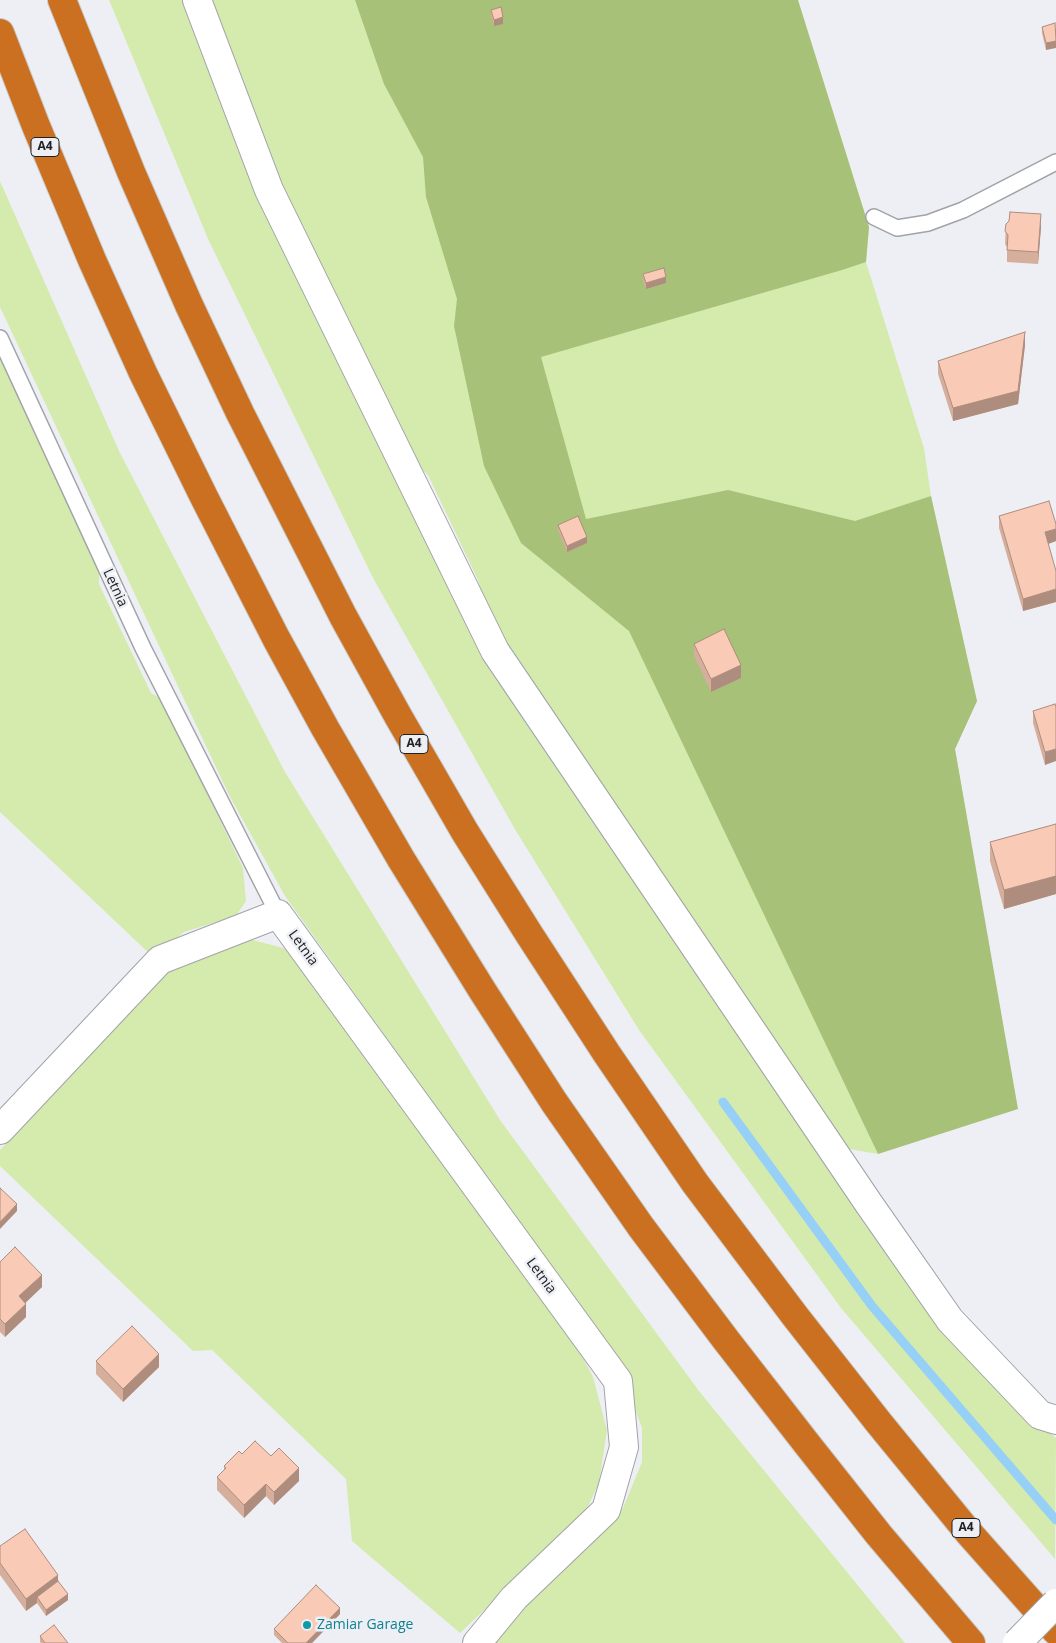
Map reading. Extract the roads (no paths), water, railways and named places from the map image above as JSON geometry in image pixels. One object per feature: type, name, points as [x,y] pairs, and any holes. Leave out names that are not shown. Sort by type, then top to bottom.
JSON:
[{"type":"highway","name":"A4","points":[[62,0],[131,172],[189,305],[240,413],[343,616],[465,832],[607,1054],[695,1183],[795,1316],[879,1423],[970,1533],[1056,1631]]},
{"type":"highway","name":"A4","points":[[0,33],[88,251],[143,373],[280,646],[401,859],[554,1102],[641,1227],[806,1444],[970,1643]]},
{"type":"street","points":[[197,0],[269,190],[495,651],[869,1204],[950,1320],[1040,1415],[1056,1420]]},
{"type":"street","points":[[0,1130],[160,960],[278,914]]},
{"type":"street","name":"Letnia","points":[[278,914],[618,1381],[624,1447],[606,1510],[514,1598],[477,1643]]},
{"type":"street","points":[[1017,1643],[1056,1603]]},
{"type":"lane","points":[[874,217],[897,228],[928,223],[963,210],[1056,162]]},
{"type":"lane","name":"Letnia","points":[[0,338],[143,648],[278,914]]},
{"type":"waterway","points":[[723,1102],[872,1306],[1056,1520]]},
{"type":"place","name":"Zamiar Garage","points":[[307,1625]]}]
